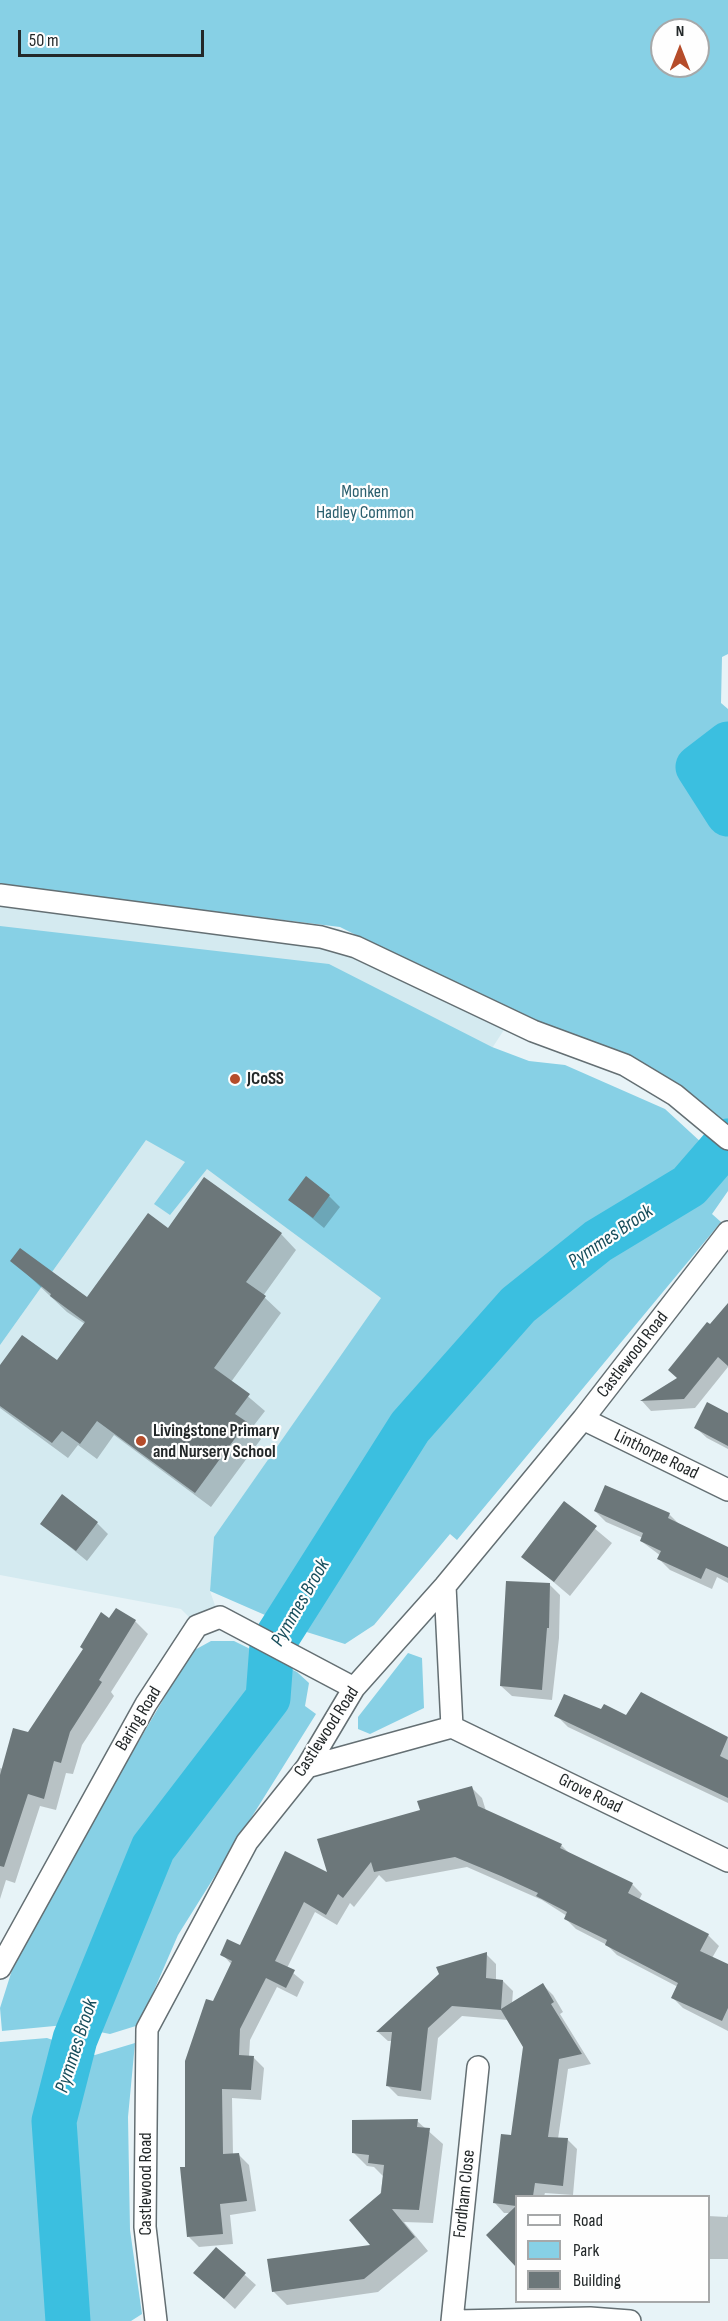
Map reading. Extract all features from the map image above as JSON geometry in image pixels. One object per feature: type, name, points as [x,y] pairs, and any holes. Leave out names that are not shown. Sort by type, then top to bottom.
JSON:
[{"type":"street","points":[[0,895],[297,933],[356,946],[533,1032],[625,1065],[675,1095],[726,1137]]},
{"type":"street","name":"Castlewood Road","points":[[156,2321],[145,2227],[147,2029],[247,1842],[307,1767],[354,1688],[445,1586],[583,1419],[728,1232]]},
{"type":"street","name":"Linthorpe Road","points":[[583,1419],[728,1490]]},
{"type":"street","points":[[307,1767],[452,1727],[445,1586]]},
{"type":"street","name":"Baring Road","points":[[0,1968],[146,1704],[197,1626],[220,1617],[354,1688]]},
{"type":"street","name":"Grove Road","points":[[452,1727],[728,1861]]},
{"type":"street","name":"Fordham Close","points":[[452,2321],[478,2067]]},
{"type":"street","points":[[457,2321],[590,2318],[630,2321]]},
{"type":"shaded area","points":[[0,885],[339,929],[515,1013],[421,1157],[442,1196],[382,1298],[215,1537],[210,1591],[219,1617],[198,1626],[181,1609],[0,1575]]},
{"type":"green space","name":"Monken Hadley Common","points":[[0,0],[728,0],[728,654],[722,657],[721,703],[728,709],[728,1139],[675,1095],[340,927],[0,885]]},
{"type":"green space","points":[[0,926],[329,964],[492,1047],[529,1061],[565,1065],[665,1109],[728,1167],[728,1191],[712,1214],[721,1222],[457,1540],[450,1534],[374,1625],[345,1644],[297,1629],[210,1591],[214,1537],[381,1298],[207,1169],[170,1215],[154,1204],[185,1162],[146,1140],[0,1345]]},
{"type":"green space","points":[[211,1641],[234,1641],[297,1672],[309,1683],[305,1706],[316,1714],[178,1935],[139,2025],[110,2034],[65,2025],[2,2031],[0,2008],[18,1951],[36,1917],[191,1652]]},
{"type":"green space","points":[[408,1653],[422,1658],[424,1708],[370,1734],[358,1729],[358,1717]]},
{"type":"green space","points":[[47,2038],[95,2055],[135,2043],[128,2117],[130,2230],[142,2314],[131,2321],[0,2321],[0,2042]]},
{"type":"building","points":[[306,1176],[330,1195],[313,1218],[288,1200]]},
{"type":"building","points":[[204,1177],[282,1233],[246,1282],[266,1296],[214,1368],[250,1394],[235,1414],[247,1422],[195,1493],[97,1421],[80,1444],[62,1431],[52,1443],[0,1406],[0,1365],[22,1335],[57,1360],[85,1322],[50,1296],[51,1294],[10,1261],[20,1248],[87,1297],[148,1213],[168,1228]]},
{"type":"building","points":[[728,1303],[728,1366],[718,1357],[684,1399],[640,1401],[677,1378],[668,1370],[707,1322],[710,1324]]},
{"type":"building","points":[[707,1402],[728,1413],[728,1446],[694,1428]]},
{"type":"building","points":[[605,1485],[670,1513],[668,1518],[728,1547],[728,1578],[706,1568],[701,1579],[657,1559],[661,1551],[640,1541],[643,1533],[594,1511]]},
{"type":"building","points":[[62,1494],[98,1522],[76,1551],[40,1524]]},
{"type":"building","points":[[564,1501],[597,1526],[554,1582],[521,1557]]},
{"type":"building","points":[[506,1581],[550,1583],[549,1628],[547,1628],[542,1690],[500,1686]]},
{"type":"building","points":[[116,1608],[136,1620],[99,1680],[102,1682],[70,1732],[61,1763],[54,1761],[44,1799],[28,1794],[4,1867],[0,1866],[0,1775],[13,1728],[28,1732],[83,1649],[80,1647],[101,1612],[109,1618]]},
{"type":"building","points":[[641,1692],[728,1737],[720,1756],[728,1760],[728,1798],[554,1716],[564,1694],[601,1709],[604,1704],[626,1715]]},
{"type":"building","points":[[472,1786],[478,1806],[562,1844],[560,1848],[633,1883],[628,1893],[709,1934],[700,1951],[728,1964],[728,2008],[722,2021],[671,1998],[678,1983],[605,1945],[607,1940],[564,1919],[567,1912],[536,1896],[538,1893],[501,1876],[455,1857],[374,1872],[371,1862],[343,1898],[338,1894],[326,1915],[304,1902],[275,1961],[295,1970],[286,1988],[266,1978],[240,2029],[239,2055],[254,2056],[251,2090],[222,2089],[223,2154],[239,2153],[247,2201],[220,2204],[223,2234],[187,2237],[180,2167],[185,2167],[185,2061],[206,1999],[213,2001],[232,1961],[220,1955],[227,1939],[240,1945],[285,1851],[327,1872],[317,1839],[420,1810],[417,1801]]},
{"type":"building","points":[[487,1952],[486,1978],[503,1980],[501,2009],[543,1983],[554,2002],[551,2004],[582,2054],[559,2059],[548,2137],[568,2138],[563,2186],[535,2183],[533,2195],[515,2195],[515,2206],[493,2203],[501,2134],[511,2135],[523,2047],[501,2010],[452,2006],[428,2028],[421,2091],[386,2086],[392,2032],[376,2032],[439,1974],[436,1967]]},
{"type":"building","points":[[418,2119],[417,2127],[430,2128],[419,2210],[392,2209],[415,2237],[364,2279],[272,2292],[267,2259],[370,2245],[349,2220],[381,2193],[384,2165],[368,2163],[369,2155],[352,2153],[352,2120]]},
{"type":"building","points":[[515,2207],[515,2266],[486,2235]]},
{"type":"building","points":[[216,2247],[246,2273],[224,2299],[193,2273]]},
{"type":"waterway","name":"Pymmes Brook","points":[[728,744],[698,767],[728,814]]},
{"type":"waterway","name":"Pymmes Brook","points":[[68,2321],[54,2121],[75,2039],[153,1848],[268,1698],[272,1645],[410,1427],[518,1305],[598,1241],[689,1186],[728,1141]]},
{"type":"place","name":"JCoSS","points":[[235,1079]]},
{"type":"place","name":"Livingstone Primary and Nursery School","points":[[141,1441]]}]
